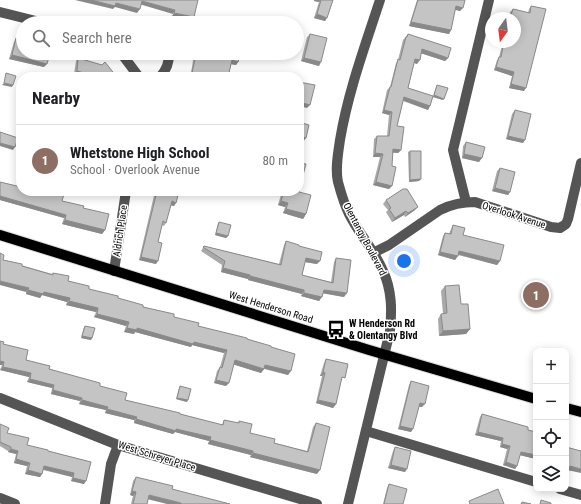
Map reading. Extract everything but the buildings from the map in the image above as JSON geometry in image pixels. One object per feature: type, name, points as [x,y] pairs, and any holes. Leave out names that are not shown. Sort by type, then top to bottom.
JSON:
[{"type":"main road","name":"West Henderson Road","points":[[0,235],[385,355],[533,398]]},
{"type":"main road","points":[[569,409],[581,412]]},
{"type":"street","name":"Olentangy Boulevard","points":[[348,504],[385,355],[392,315],[391,300],[383,271],[348,214],[338,180],[337,158],[344,116],[380,0]]},
{"type":"street","points":[[466,202],[453,150],[489,0]]},
{"type":"street","points":[[0,12],[16,16]]},
{"type":"street","points":[[126,60],[135,72]]},
{"type":"street","points":[[164,72],[169,60]]},
{"type":"street","name":"Overlook Avenue","points":[[373,253],[389,245],[440,210],[466,202],[475,202],[551,227],[560,228],[566,224],[568,219],[581,163]]},
{"type":"street","name":"Aldrich Place","points":[[114,271],[125,196]]},
{"type":"street","name":"West Schreyer Place","points":[[0,398],[118,445],[317,504]]},
{"type":"street","points":[[366,431],[533,481]]},
{"type":"street","points":[[105,504],[111,464],[118,445]]},
{"type":"street","points":[[569,492],[581,495]]},
{"type":"street","points":[[0,498],[15,504]]},
{"type":"place","name":"Whetstone High School","points":[[536,295]]},
{"type":"place","name":"W Henderson Rd & Olentangy Blvd","points":[[336,329]]}]
